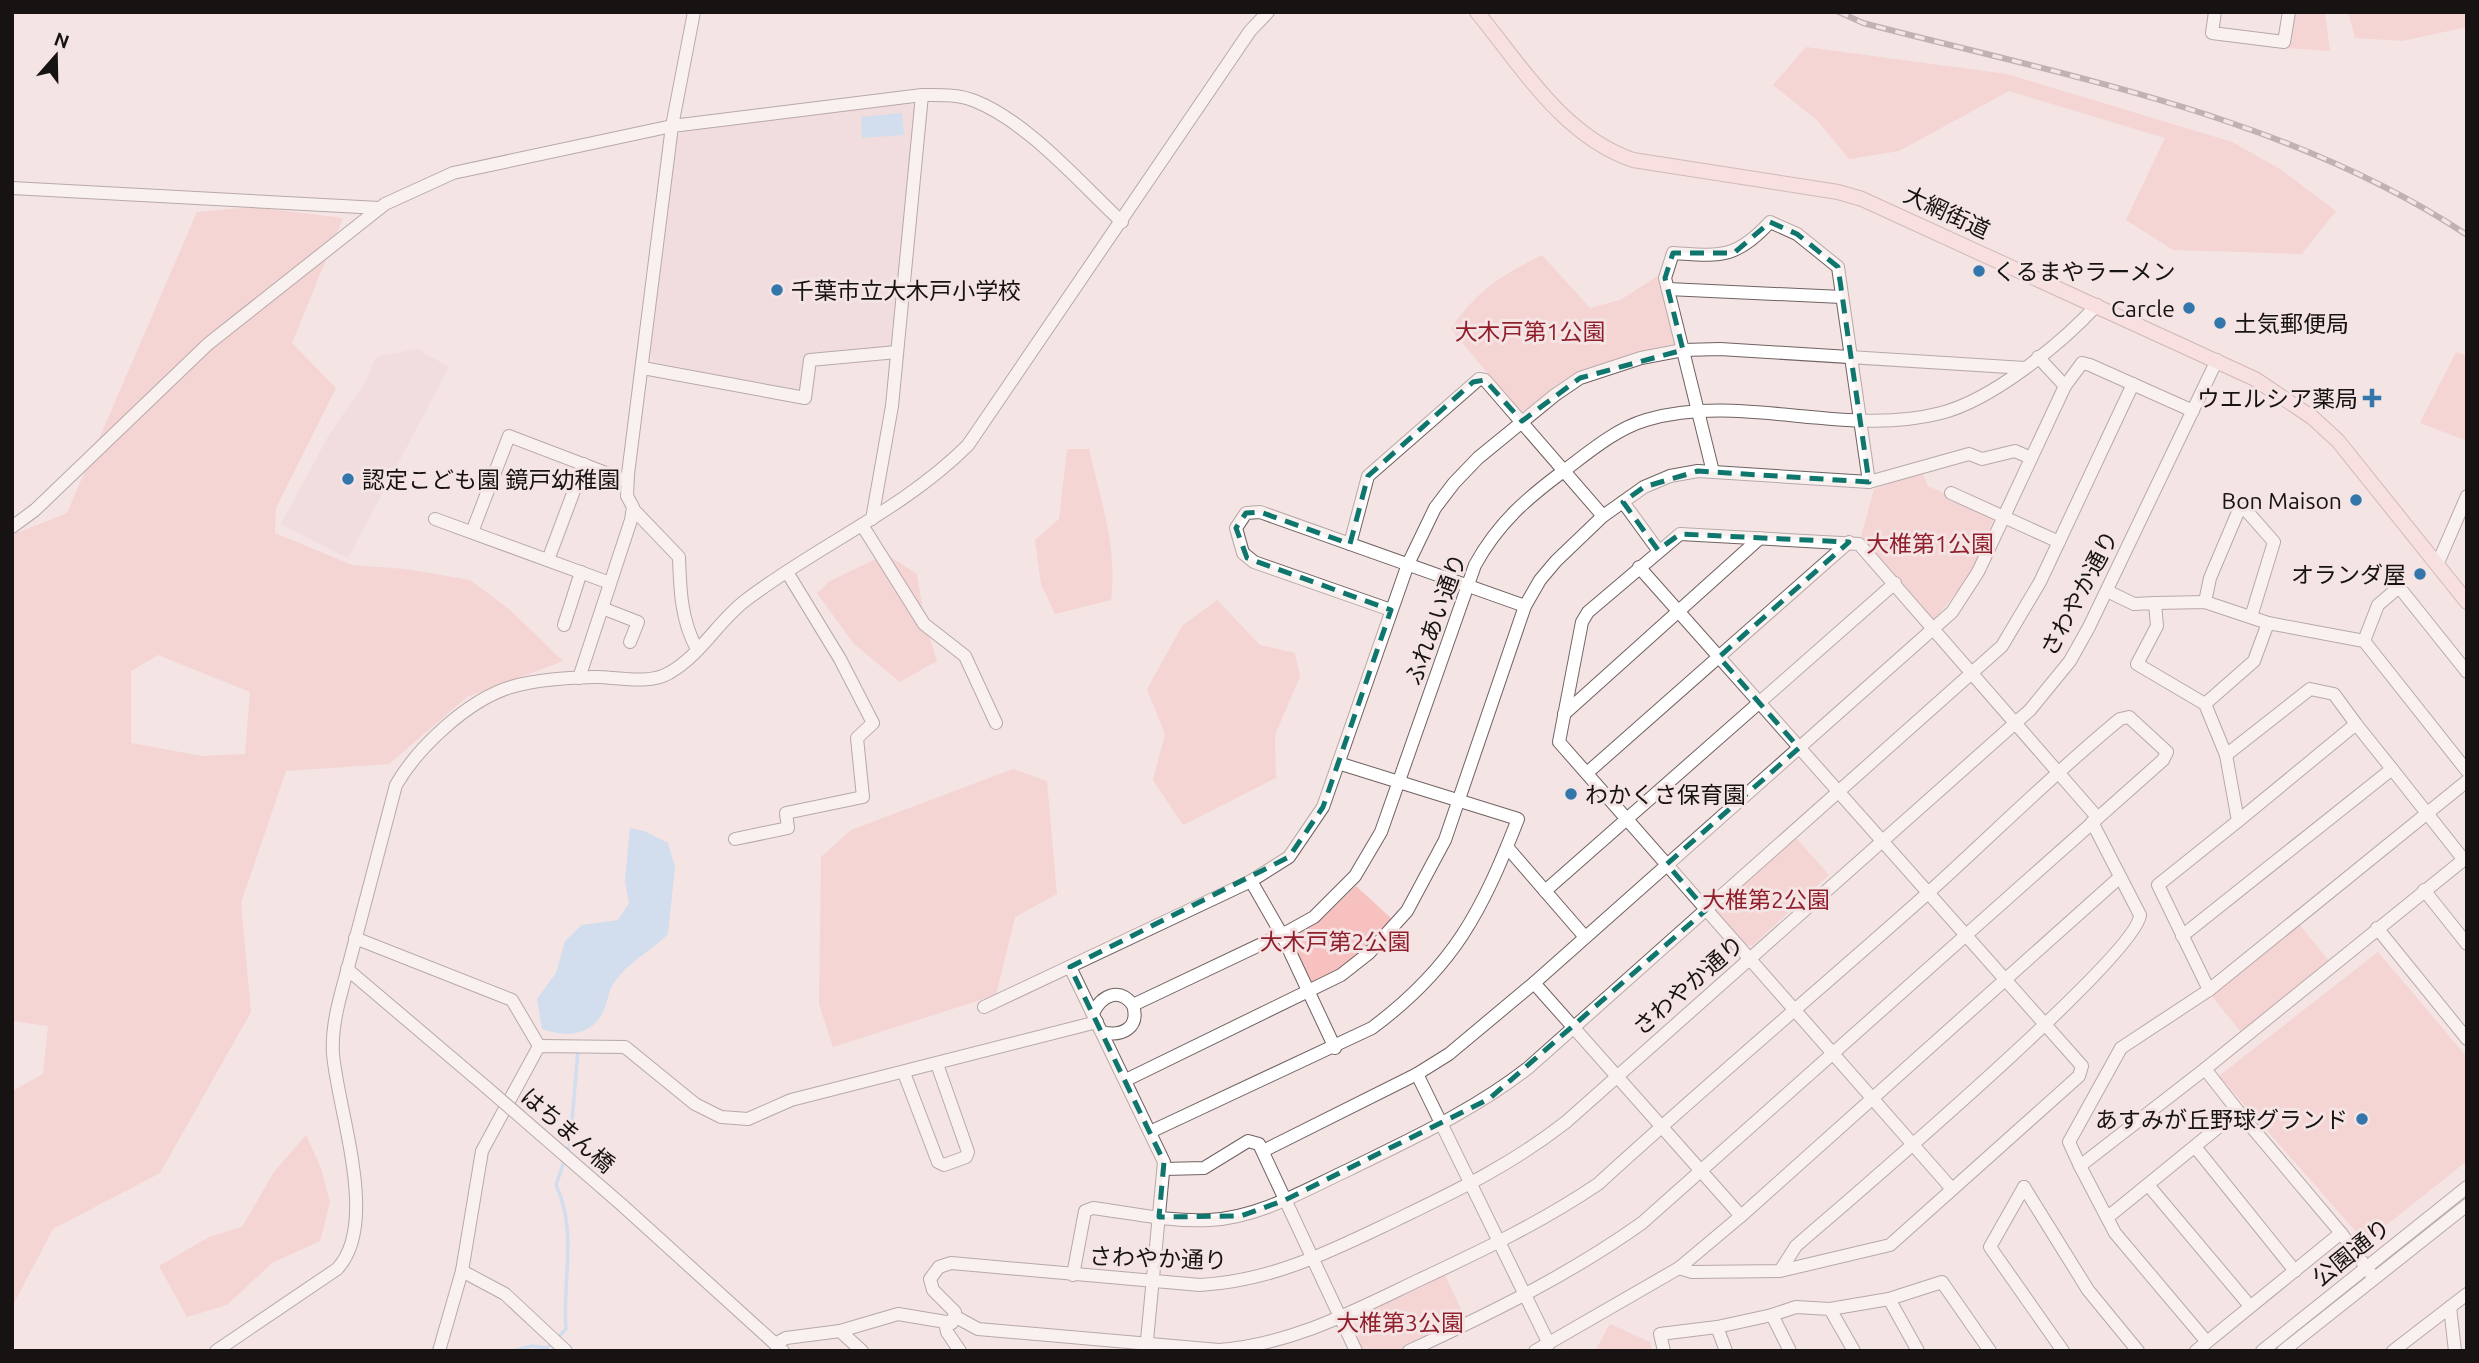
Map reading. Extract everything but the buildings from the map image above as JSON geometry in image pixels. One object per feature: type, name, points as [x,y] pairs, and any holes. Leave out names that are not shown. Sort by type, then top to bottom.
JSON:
[{"type":"main road","name":"大網街道","points":[[1476,12],[1566,121],[1591,141],[1613,153],[1633,160],[1838,192],[1863,199],[2217,360],[2283,396],[2330,433],[2467,602]]},
{"type":"street","points":[[694,12],[673,126],[627,496],[633,509],[679,557],[680,589],[688,633],[697,649]]},
{"type":"street","points":[[216,1351],[337,1269],[349,1256],[354,1241],[354,1171],[336,1084],[332,1038],[355,938],[397,785],[422,748],[491,695],[513,686],[579,678],[654,679],[680,666],[744,601],[867,522],[943,469],[968,445],[1250,31],[1268,12]]},
{"type":"street","points":[[2215,12],[2212,33],[2284,42],[2289,12]]},
{"type":"street","points":[[12,527],[34,510],[208,344],[379,208],[453,173],[673,126],[922,95],[950,94],[996,111],[1014,123],[1122,222]]},
{"type":"street","points":[[922,95],[892,406],[867,522],[924,624],[965,656],[996,723]]},
{"type":"street","points":[[12,188],[379,208]]},
{"type":"street","points":[[1713,472],[1665,278],[1673,253],[1734,253],[1753,241],[1770,222],[1797,234],[1838,267],[1870,482]]},
{"type":"street","points":[[1668,289],[1842,297]]},
{"type":"street","name":"ふれあい通り","points":[[1133,1005],[1314,917],[1355,876],[1381,832],[1466,585],[1491,536],[1512,512],[1563,471],[1612,436],[1644,421],[1698,412],[1860,421],[1914,419],[1944,412],[1983,395],[2025,368],[2097,305]]},
{"type":"street","points":[[984,1007],[1251,881],[1289,857],[1311,830],[1323,807],[1408,564],[1434,508],[1454,483],[1522,421],[1580,378],[1610,367],[1683,350],[1720,349],[2025,368]]},
{"type":"street","points":[[643,368],[805,398],[810,360],[897,352]]},
{"type":"street","points":[[2038,357],[2065,386]]},
{"type":"street","name":"さわやか通り","points":[[950,1320],[955,1312],[933,1290],[930,1279],[939,1266],[951,1263],[1073,1276],[1200,1285],[1234,1283],[1311,1260],[1471,1184],[1537,1144],[2017,723],[2070,661],[2107,591],[2217,360]]},
{"type":"street","points":[[1263,1151],[1417,1073],[1459,1046],[1534,983],[1935,628],[1967,591],[2005,517],[2065,386],[2082,363],[2193,411]]},
{"type":"street","points":[[1350,544],[1368,476],[1479,379],[1485,380],[1603,516]]},
{"type":"street","points":[[1073,1276],[1085,1211],[1093,1208],[1158,1217],[1209,1220],[1241,1216],[1284,1200],[1489,1099],[1839,793],[2001,646],[2019,620],[2059,542],[2133,384]]},
{"type":"street","points":[[472,532],[509,436],[627,481]]},
{"type":"street","points":[[1126,1080],[1341,975],[1360,960],[1407,911],[1445,840],[1525,606],[1540,580],[1556,561],[1603,516],[1644,486],[1670,476],[1713,472],[1870,482],[1969,454],[1982,459],[2015,451],[2031,458]]},
{"type":"street","points":[[548,560],[584,464]]},
{"type":"street","points":[[1951,493],[2059,542]]},
{"type":"street","points":[[2437,565],[2467,495]]},
{"type":"street","points":[[1623,502],[1658,550]]},
{"type":"street","points":[[579,678],[633,509]]},
{"type":"street","points":[[2205,602],[2210,578],[2238,512],[2245,509],[2274,542],[2251,617]]},
{"type":"street","points":[[1391,610],[1254,562],[1243,553],[1236,528],[1246,513],[1260,512],[1525,606]]},
{"type":"street","points":[[435,519],[610,583]]},
{"type":"street","points":[[1780,1271],[1796,1247],[1912,1143],[2045,1024],[2110,961],[2138,925],[2140,915],[2094,819],[2058,770],[1859,544],[1680,534],[1588,612],[1582,622],[1559,742],[1749,959],[1793,1008],[1912,1143],[1952,1189]]},
{"type":"street","points":[[1564,715],[1760,538]]},
{"type":"street","points":[[1587,773],[1849,542]]},
{"type":"street","points":[[1639,567],[2082,1066],[2079,1076],[1890,1245],[1780,1271],[1692,1272],[1679,1268]]},
{"type":"street","points":[[564,625],[581,572]]},
{"type":"street","points":[[734,839],[788,828],[786,813],[863,796],[857,738],[873,723],[840,659],[787,572]]},
{"type":"street","points":[[1545,891],[1895,583]]},
{"type":"street","points":[[2364,641],[2378,606],[2399,587],[2467,672]]},
{"type":"street","points":[[2107,591],[2134,604],[2205,602],[2268,623],[2364,641],[2467,771]]},
{"type":"street","points":[[2155,603],[2157,626],[2137,664],[2205,704],[2226,755],[2238,821]]},
{"type":"street","points":[[602,608],[638,622],[630,642]]},
{"type":"street","points":[[2205,704],[2254,661],[2268,623]]},
{"type":"street","points":[[2080,1166],[2205,1069],[2465,858],[2426,813],[2334,694],[2310,689],[2226,755]]},
{"type":"street","points":[[780,1348],[786,1338],[840,1331],[898,1314],[950,1320],[978,1329],[1146,1348],[1220,1350],[1257,1347],[1292,1338],[1500,1242],[1563,1208],[1598,1184],[1793,1008],[1928,892],[2058,770],[2120,719],[2129,717],[2167,752],[2163,760],[1642,1223],[1592,1258],[1526,1296],[1409,1351]]},
{"type":"street","points":[[2209,990],[2158,885],[2357,724]]},
{"type":"street","points":[[1150,1132],[1335,1048],[1392,1013],[1432,976],[1456,948],[1479,911],[1518,819],[1338,763]]},
{"type":"street","points":[[2182,936],[2392,769]]},
{"type":"street","points":[[2207,1342],[2115,1233],[2069,1142],[2121,1048],[2209,990],[2467,781]]},
{"type":"street","points":[[1507,847],[1585,937]]},
{"type":"street","points":[[1535,1351],[1679,1268],[1741,1216],[2120,877]]},
{"type":"street","points":[[1251,881],[1282,934],[1335,1048]]},
{"type":"street","points":[[2424,890],[2467,944]]},
{"type":"street","points":[[2377,928],[2467,1039]]},
{"type":"street","points":[[355,938],[512,1000],[540,1046]]},
{"type":"street","points":[[1070,967],[1164,1163],[1146,1348]]},
{"type":"street","name":"はちまん橋","points":[[347,970],[622,1205],[780,1348]]},
{"type":"street","points":[[1534,983],[1741,1216]]},
{"type":"street","points":[[1111,994],[1121,995],[1133,1005],[1134,1022],[1128,1030],[1112,1035],[1097,1022],[1102,999],[1111,994]]},
{"type":"street","points":[[540,1046],[625,1047],[695,1104],[720,1116],[748,1119],[791,1100],[1097,1022]]},
{"type":"street","points":[[439,1351],[462,1271],[482,1151],[540,1046]]},
{"type":"street","points":[[904,1073],[938,1162],[944,1165],[966,1157],[968,1152],[937,1064]]},
{"type":"street","points":[[2205,1069],[2341,1233],[2374,1279]]},
{"type":"street","points":[[1417,1073],[1549,1344]]},
{"type":"street","points":[[2108,1217],[2196,1148],[2238,1111]]},
{"type":"street","points":[[1164,1169],[1204,1168],[1248,1141],[1259,1144],[1311,1260],[1356,1351]]},
{"type":"street","points":[[2196,1148],[2295,1271]]},
{"type":"street","points":[[2149,1186],[2250,1306]]},
{"type":"street","points":[[2063,1351],[1990,1247],[2024,1187],[2043,1222],[2088,1290],[2138,1351]]},
{"type":"street","name":"公園通り","points":[[2262,1351],[2467,1187]]},
{"type":"street","name":"公園通り","points":[[2283,1351],[2467,1205]]},
{"type":"street","points":[[2196,1351],[2341,1233]]},
{"type":"street","points":[[462,1271],[505,1294],[566,1351]]},
{"type":"street","points":[[1664,1351],[1660,1334],[1717,1327],[1796,1307],[1830,1308],[1889,1299],[1942,1282],[1990,1351]]},
{"type":"street","points":[[2393,1351],[2467,1294]]},
{"type":"street","points":[[1889,1299],[1918,1351]]},
{"type":"street","points":[[2449,1307],[2455,1351]]},
{"type":"street","points":[[1830,1308],[1854,1351]]},
{"type":"street","points":[[1772,1315],[1790,1351]]},
{"type":"street","points":[[950,1320],[960,1351]]},
{"type":"street","points":[[1717,1327],[1726,1351]]},
{"type":"street","points":[[840,1331],[862,1351]]},
{"type":"highlighted area","points":[[1770,222],[1797,234],[1838,267],[1869,482],[1698,471],[1644,487],[1623,502],[1658,550],[1680,534],[1849,542],[1719,657],[1799,748],[1667,864],[1706,910],[1489,1099],[1285,1200],[1241,1216],[1159,1217],[1164,1162],[1070,967],[1289,857],[1323,807],[1391,610],[1247,558],[1236,528],[1246,513],[1260,512],[1350,544],[1368,476],[1473,382],[1485,380],[1522,421],[1580,378],[1683,350],[1665,278],[1673,253],[1734,253]]},
{"type":"shaded area","name":"千葉市立大木戸小学校","points":[[909,102],[915,107],[894,340],[888,349],[805,354],[802,387],[794,391],[655,362],[650,355],[661,240],[676,138],[681,132]]},
{"type":"shaded area","name":"認定こども園 鏡戸幼稚園","points":[[417,349],[449,367],[348,558],[281,524],[330,433],[364,385],[374,361],[380,356]]},
{"type":"green space","points":[[2292,12],[2325,12],[2330,51],[2287,48]]},
{"type":"green space","points":[[2348,12],[2467,12],[2467,27],[2402,41],[2355,38]]},
{"type":"green space","points":[[1806,47],[2007,74],[2232,142],[2280,169],[2336,211],[2302,254],[2173,250],[2126,220],[2165,138],[2009,91],[1899,151],[1849,159],[1818,121],[1773,85]]},
{"type":"green space","points":[[252,207],[343,218],[292,343],[336,388],[276,508],[275,533],[352,565],[405,569],[470,580],[509,609],[563,661],[467,697],[389,764],[286,771],[241,903],[251,1012],[160,1173],[53,1229],[12,1307],[12,1091],[43,1074],[48,1026],[12,1021],[12,535],[67,513],[197,212]],"holes":[[[158,655],[250,692],[245,754],[202,756],[131,743],[131,671]]]},
{"type":"green space","name":"大木戸第1公園","points":[[1542,255],[1590,308],[1620,300],[1658,276],[1674,343],[1671,348],[1629,357],[1593,370],[1523,412],[1519,411],[1451,329],[1470,304],[1491,285]]},
{"type":"green space","points":[[2456,352],[2467,356],[2467,441],[2420,423]]},
{"type":"green space","points":[[1067,449],[1089,449],[1107,524],[1113,581],[1111,600],[1055,614],[1041,584],[1035,540],[1059,519]]},
{"type":"green space","name":"大椎第1公園","points":[[1922,472],[1928,486],[1995,516],[1974,570],[1935,619],[1931,618],[1860,541],[1874,489]]},
{"type":"green space","points":[[886,554],[917,574],[925,623],[937,661],[900,682],[854,644],[817,593],[830,581]]},
{"type":"green space","points":[[1217,600],[1260,645],[1295,653],[1300,676],[1275,735],[1276,778],[1183,825],[1153,780],[1165,734],[1147,689],[1182,626]]},
{"type":"green space","points":[[1013,769],[1047,781],[1057,894],[1015,917],[996,995],[833,1047],[819,1004],[821,857],[851,830]]},
{"type":"green space","name":"大椎第2公園","points":[[1796,838],[1829,875],[1752,946],[1743,944],[1717,914],[1716,909]]},
{"type":"green space","name":"大木戸第2公園","points":[[1356,886],[1393,920],[1346,964],[1312,984],[1307,982],[1289,937],[1326,915]]},
{"type":"green space","points":[[2298,923],[2329,961],[2241,1032],[2210,994]]},
{"type":"green space","name":"あすみが丘野球グランド","points":[[2378,952],[2467,1057],[2467,1161],[2365,1242],[2219,1076]]},
{"type":"green space","points":[[306,1135],[321,1168],[330,1202],[320,1241],[272,1263],[227,1305],[187,1317],[159,1266],[209,1237],[242,1227],[274,1172]]},
{"type":"green space","name":"大椎第3公園","points":[[1444,1273],[1466,1320],[1400,1351],[1359,1351],[1346,1324],[1348,1317]]},
{"type":"green space","points":[[1610,1324],[1650,1342],[1652,1351],[1595,1351]]},
{"type":"water","points":[[902,113],[904,135],[862,138],[861,117]]},
{"type":"water","points":[[630,828],[644,831],[668,843],[675,867],[668,934],[617,978],[603,1012],[591,1026],[568,1034],[542,1029],[537,999],[556,973],[565,941],[582,925],[618,920],[629,903],[625,881]]},
{"type":"waterway","points":[[513,1351],[532,1346],[547,1348],[566,1329],[568,1238],[563,1203],[556,1185],[570,1144],[578,1051]]},
{"type":"railway","points":[[1839,12],[1863,23],[2097,82],[2252,130],[2399,194],[2467,235]]},
{"type":"place","name":"くるまやラーメン","points":[[1979,271]]},
{"type":"place","name":"千葉市立大木戸小学校","points":[[777,290]]},
{"type":"place","name":"Carcle","points":[[2189,308]]},
{"type":"place","name":"土気郵便局","points":[[2220,323]]},
{"type":"place","name":"ウエルシア薬局","points":[[2372,398]]},
{"type":"place","name":"認定こども園 鏡戸幼稚園","points":[[348,479]]},
{"type":"place","name":"Bon Maison","points":[[2356,500]]},
{"type":"place","name":"オランダ屋","points":[[2420,574]]},
{"type":"place","name":"わかくさ保育園","points":[[1571,794]]},
{"type":"place","name":"あすみが丘野球グランド","points":[[2362,1119]]}]
